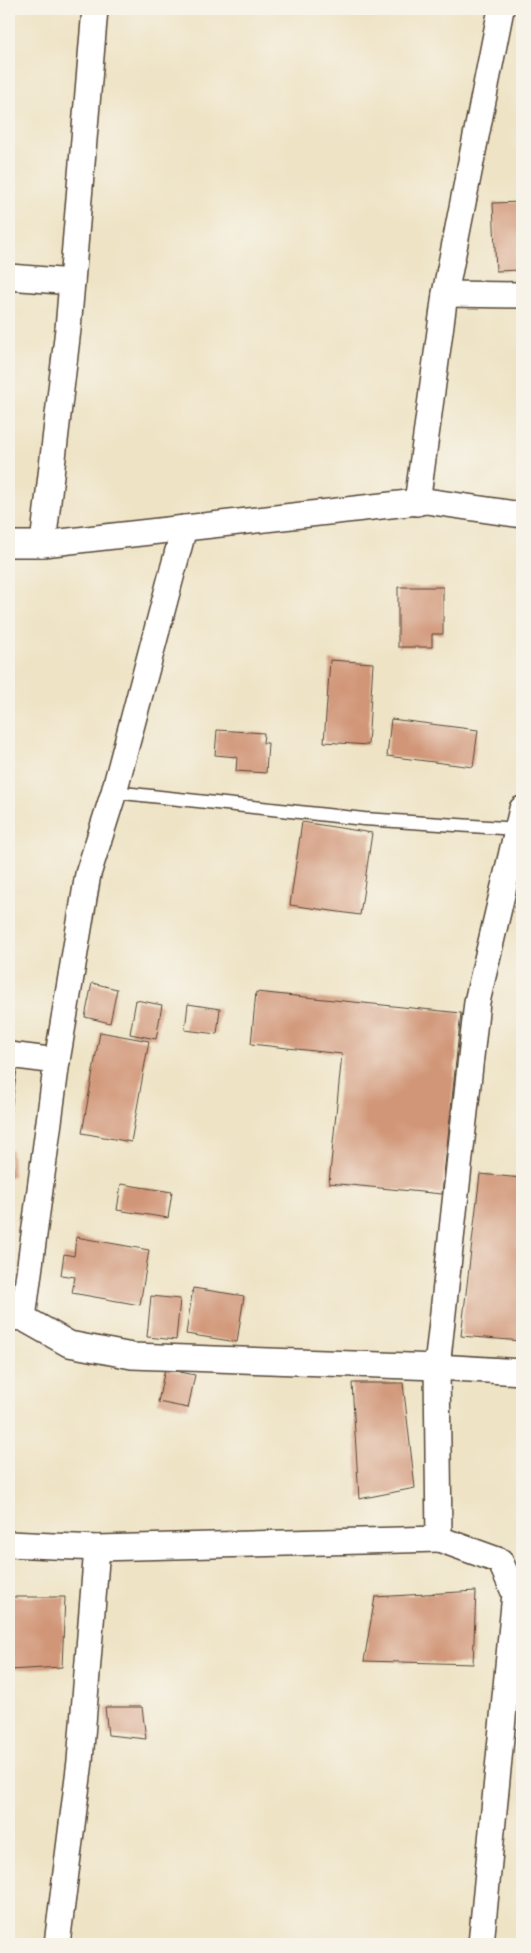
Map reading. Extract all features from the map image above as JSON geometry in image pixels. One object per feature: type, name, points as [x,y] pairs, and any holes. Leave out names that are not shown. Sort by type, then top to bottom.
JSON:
[{"type":"street","points":[[44,544],[72,282],[95,9]]},
{"type":"street","points":[[417,502],[445,294],[501,9]]},
{"type":"street","points":[[9,277],[72,282]]},
{"type":"street","points":[[445,294],[522,295]]},
{"type":"street","points":[[9,544],[44,544],[426,501],[522,515]]},
{"type":"street","points":[[184,528],[114,792],[88,874],[16,1317],[69,1344],[132,1356],[522,1372]]},
{"type":"street","points":[[439,1539],[436,1367],[477,1002],[520,819]]},
{"type":"street","points":[[9,1055],[57,1060]]},
{"type":"street","points":[[9,1544],[97,1548],[439,1539],[500,1561],[515,1594],[481,1944]]},
{"type":"street","points":[[57,1944],[80,1761],[97,1548]]},
{"type":"lane","points":[[114,792],[364,819],[520,819]]},
{"type":"building","points":[[522,202],[522,270],[496,271],[493,203]]},
{"type":"building","points":[[398,587],[443,587],[443,634],[432,634],[432,647],[398,647]]},
{"type":"building","points":[[330,660],[373,663],[368,745],[324,742]]},
{"type":"building","points":[[391,719],[478,730],[473,767],[387,756]]},
{"type":"building","points":[[217,730],[264,733],[263,743],[268,743],[266,773],[236,771],[237,757],[215,755]]},
{"type":"building","points":[[302,822],[372,833],[360,915],[290,905]]},
{"type":"building","points":[[92,983],[117,989],[110,1023],[85,1017]]},
{"type":"building","points":[[256,992],[461,1013],[442,1194],[329,1183],[342,1054],[251,1044]]},
{"type":"building","points":[[136,1000],[162,1005],[156,1039],[130,1034]]},
{"type":"building","points":[[188,1004],[220,1009],[217,1034],[185,1030]]},
{"type":"building","points":[[100,1032],[149,1041],[131,1142],[82,1133]]},
{"type":"building","points":[[9,1069],[17,1070],[11,1110],[9,1110]]},
{"type":"building","points":[[9,1150],[12,1150],[13,1176],[9,1177]]},
{"type":"building","points":[[480,1174],[522,1178],[522,1341],[461,1336]]},
{"type":"building","points":[[121,1184],[172,1192],[168,1218],[117,1210]]},
{"type":"building","points":[[76,1237],[149,1250],[140,1305],[72,1293],[75,1277],[61,1275],[64,1254],[74,1256]]},
{"type":"building","points":[[193,1288],[244,1296],[237,1342],[186,1334]]},
{"type":"building","points":[[151,1296],[180,1299],[176,1340],[147,1337]]},
{"type":"building","points":[[165,1369],[195,1375],[188,1408],[158,1402]]},
{"type":"building","points":[[352,1383],[403,1383],[415,1488],[359,1499]]},
{"type":"building","points":[[476,1591],[473,1664],[364,1661],[375,1597]]},
{"type":"building","points":[[9,1597],[65,1597],[62,1667],[9,1670]]},
{"type":"building","points":[[105,1707],[142,1707],[146,1739],[108,1735]]}]
